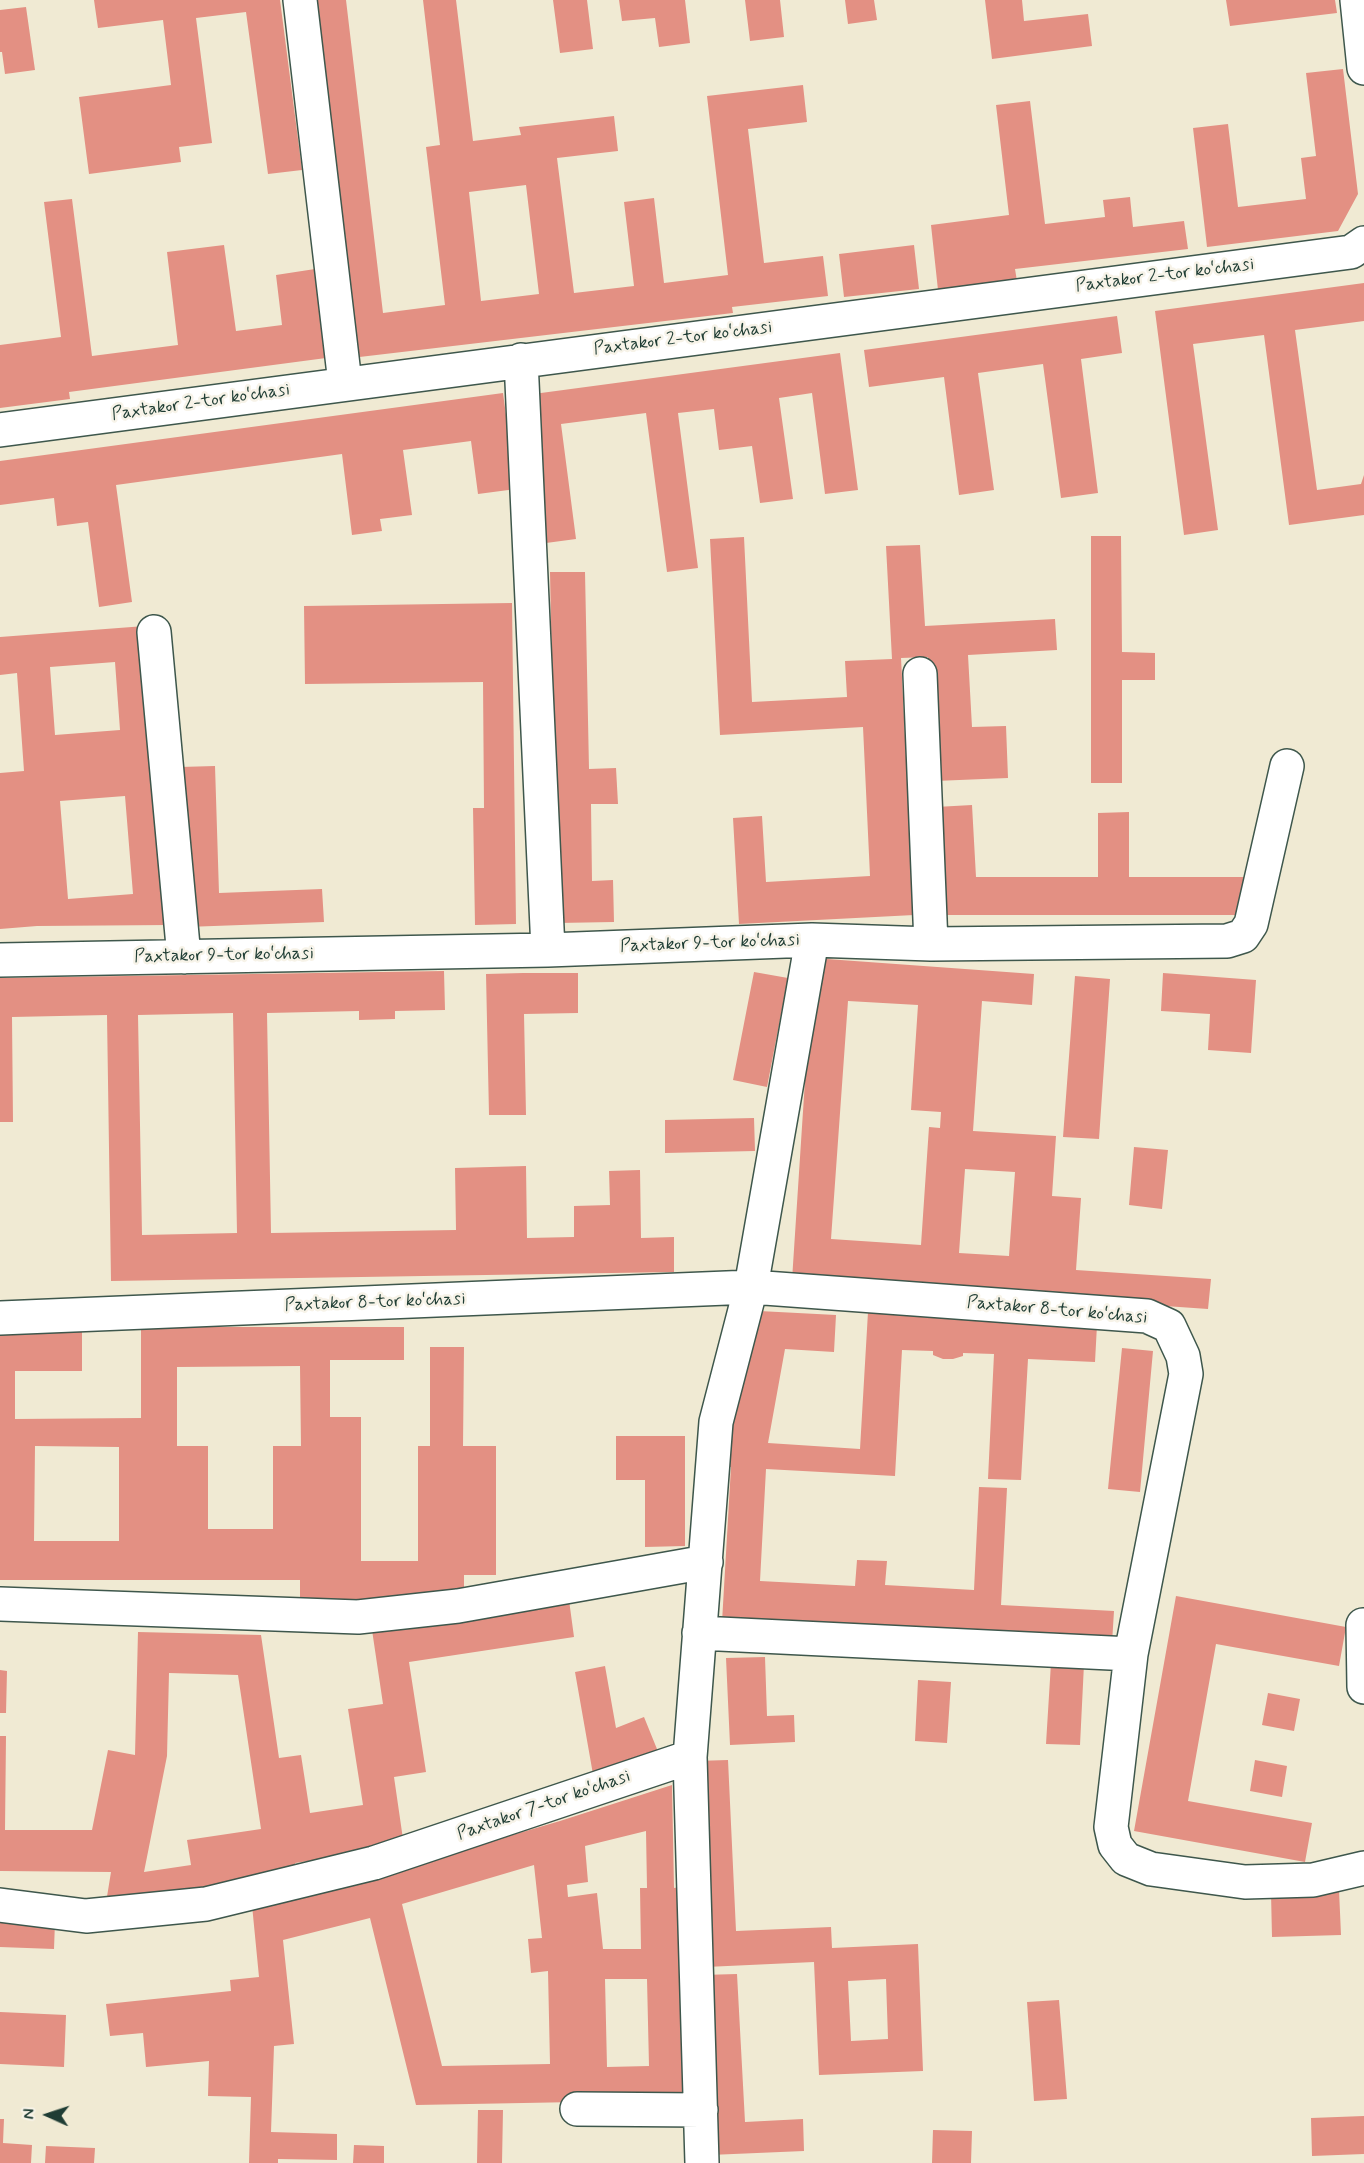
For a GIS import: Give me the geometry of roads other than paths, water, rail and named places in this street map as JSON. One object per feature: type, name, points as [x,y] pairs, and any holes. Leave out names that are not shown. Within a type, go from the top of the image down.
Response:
[{"type":"street","points":[[300,0],[345,383]]},
{"type":"street","points":[[1357,0],[1363,59]]},
{"type":"street","name":"Paxtakor 2-tor koʻchasi","points":[[0,430],[1351,252],[1364,243]]},
{"type":"street","points":[[521,360],[548,950]]},
{"type":"street","points":[[154,632],[184,957]]},
{"type":"street","points":[[920,674],[931,944]]},
{"type":"street","name":"Paxtakor 9-tor koʻchasi","points":[[0,960],[548,950],[812,940],[931,944],[1227,941],[1243,936],[1251,924],[1287,766]]},
{"type":"street","points":[[702,2163],[690,1757],[716,1422],[751,1287],[812,940]]},
{"type":"street","name":"Paxtakor 8-tor koʻchasi","points":[[0,1318],[751,1287],[1147,1316],[1169,1326],[1183,1356],[1186,1374],[1131,1654],[1111,1827],[1115,1845],[1126,1858],[1151,1869],[1245,1882],[1313,1880],[1364,1868]]},
{"type":"street","points":[[0,1604],[358,1617],[458,1606],[706,1562]]},
{"type":"street","points":[[1362,1625],[1364,1687]]},
{"type":"street","points":[[699,1633],[1131,1654]]},
{"type":"street","name":"Paxtakor 7-tor koʻchasi","points":[[0,1905],[86,1916],[206,1904],[374,1863],[690,1757]]},
{"type":"street","points":[[577,2109],[701,2110]]}]
